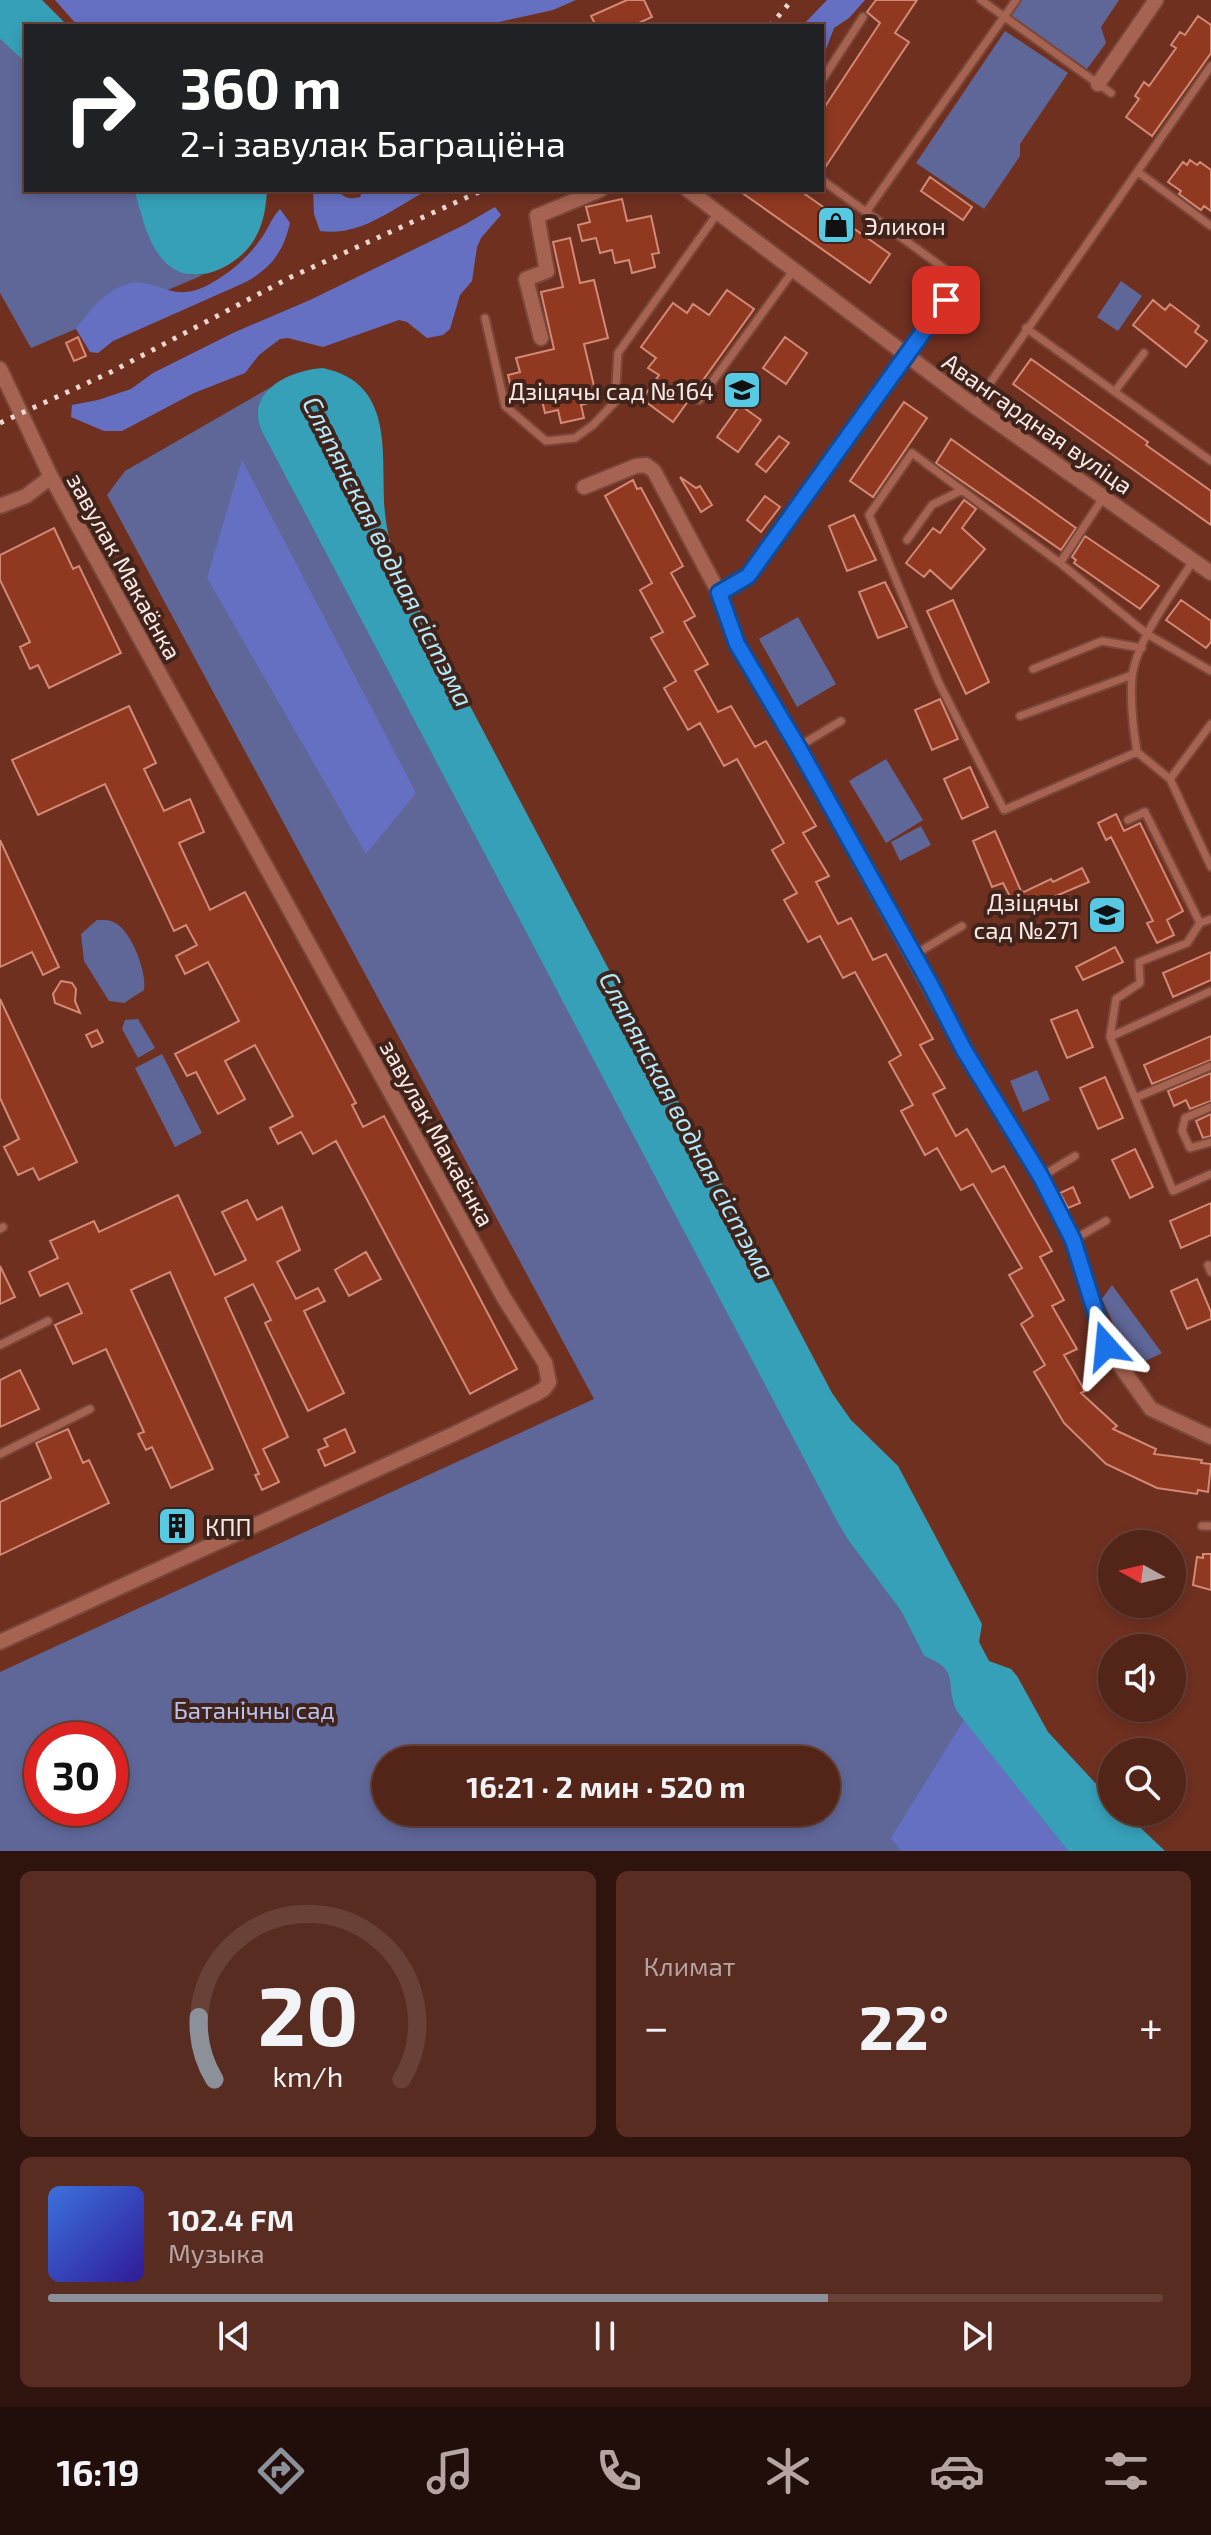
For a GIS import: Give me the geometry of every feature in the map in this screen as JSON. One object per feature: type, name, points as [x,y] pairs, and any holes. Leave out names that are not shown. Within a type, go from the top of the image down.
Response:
[{"type":"street","points":[[1098,84],[1156,0]]},
{"type":"street","points":[[541,338],[526,279],[547,271],[537,216],[595,192]]},
{"type":"street","name":"Авангардная вуліца","points":[[693,192],[906,356],[1211,573]]},
{"type":"street","points":[[719,593],[748,576],[960,280]]},
{"type":"street","name":"завулак Макаёнка","points":[[0,369],[51,477],[496,1284],[545,1363],[549,1382],[536,1394],[456,1433],[0,1642]]},
{"type":"street","points":[[584,487],[636,466],[646,465],[654,471],[719,593],[737,644],[798,747],[964,1050],[1041,1177],[1073,1240],[1106,1346],[1151,1409],[1211,1437]]},
{"type":"street","points":[[0,506],[26,496],[51,477]]},
{"type":"lane","points":[[981,0],[1111,93]]},
{"type":"lane","points":[[866,212],[1016,0]]},
{"type":"lane","points":[[824,77],[863,17]]},
{"type":"lane","points":[[974,406],[1211,66]]},
{"type":"lane","points":[[1138,172],[1211,226]]},
{"type":"lane","points":[[824,181],[960,280]]},
{"type":"lane","points":[[485,318],[505,406],[546,441],[575,438],[615,402],[618,353],[719,212]]},
{"type":"lane","points":[[699,400],[795,269]]},
{"type":"lane","points":[[1026,328],[1211,461]]},
{"type":"lane","points":[[1115,391],[1144,353]]},
{"type":"lane","points":[[1137,752],[1004,810],[939,683],[869,515],[912,453],[1060,563],[1147,634],[1211,671]]},
{"type":"lane","points":[[907,540],[932,505],[962,490]]},
{"type":"lane","points":[[1060,563],[1104,497]]},
{"type":"lane","points":[[1193,560],[1147,634],[1132,675],[1132,719],[1137,752],[1170,779],[1211,867]]},
{"type":"lane","points":[[1033,669],[1102,641],[1142,648]]},
{"type":"lane","points":[[1020,716],[1132,675]]},
{"type":"lane","points":[[798,747],[841,721]]},
{"type":"lane","points":[[1170,779],[1211,724]]},
{"type":"lane","points":[[1128,820],[1145,812],[1200,923]]},
{"type":"lane","points":[[1211,919],[1200,923],[1187,943],[1139,962],[1140,983],[1116,999],[1110,1037],[1173,1191],[1211,1174]]},
{"type":"lane","points":[[914,955],[962,926]]},
{"type":"lane","points":[[1110,1037],[1211,991]]},
{"type":"lane","points":[[1135,1098],[1211,1066]]},
{"type":"lane","points":[[1211,1107],[1185,1118],[1182,1131],[1190,1148],[1211,1142]]},
{"type":"lane","points":[[1041,1177],[1075,1156]]},
{"type":"lane","points":[[1073,1240],[1106,1221]]},
{"type":"lane","points":[[0,1345],[48,1321]]},
{"type":"lane","points":[[0,1454],[90,1409]]},
{"type":"green space","points":[[1022,0],[1119,0],[1101,27],[1106,43],[1087,69],[1011,16]]},
{"type":"green space","points":[[1005,31],[1068,73],[1020,144],[1020,156],[984,209],[916,163]]},
{"type":"green space","points":[[0,39],[24,61],[24,192],[135,192],[149,236],[190,275],[203,275],[31,348],[0,293]]},
{"type":"green space","points":[[1121,281],[1142,296],[1118,331],[1097,317]]},
{"type":"green space","name":"Батанічны сад","points":[[271,387],[258,407],[261,430],[837,1520],[848,1540],[901,1611],[924,1656],[946,1668],[958,1713],[1068,1851],[0,1851],[0,1672],[594,1399],[107,495],[125,471]]},
{"type":"green space","points":[[798,617],[836,684],[797,707],[759,639]]},
{"type":"green space","points":[[886,759],[923,820],[886,843],[849,781]]},
{"type":"green space","points":[[921,826],[931,845],[900,861],[891,842]]},
{"type":"green space","points":[[97,920],[112,921],[123,929],[141,964],[144,990],[124,1003],[109,1001],[84,961],[81,934]]},
{"type":"green space","points":[[138,1019],[155,1048],[138,1058],[122,1029],[125,1020]]},
{"type":"green space","points":[[162,1054],[202,1133],[175,1147],[135,1068]]},
{"type":"green space","points":[[1037,1070],[1050,1100],[1023,1112],[1010,1081]]},
{"type":"green space","points":[[1112,1285],[1162,1353],[1133,1367],[1102,1299]]},
{"type":"shaded area","points":[[55,0],[576,0],[553,10],[490,24],[76,24]]},
{"type":"shaded area","points":[[827,0],[865,0],[849,18],[834,28],[824,55],[824,24],[804,24]]},
{"type":"shaded area","points":[[313,192],[339,192],[353,198],[360,197],[362,192],[425,192],[376,220],[349,230],[320,231],[314,214]]},
{"type":"shaded area","points":[[495,207],[501,215],[481,238],[472,281],[460,295],[450,329],[443,335],[427,338],[407,322],[399,320],[323,347],[288,338],[280,339],[259,355],[245,373],[194,393],[122,431],[104,431],[71,417],[72,405],[131,389],[153,373],[235,332],[310,300]]},
{"type":"shaded area","points":[[280,209],[290,223],[280,250],[263,271],[246,282],[113,341],[98,353],[90,352],[76,329],[107,295],[132,283],[182,292],[204,287],[228,273],[249,254]]},
{"type":"shaded area","points":[[242,460],[416,793],[366,854],[207,578]]},
{"type":"shaded area","points":[[964,1720],[1068,1851],[901,1851],[891,1838]]},
{"type":"water","points":[[0,0],[42,0],[66,24],[24,24],[24,61],[0,39]]},
{"type":"water","points":[[135,192],[267,192],[263,218],[252,243],[235,261],[212,272],[200,275],[176,270],[159,256],[146,229]]},
{"type":"water","name":"Сляпянская водная сістэма","points":[[323,368],[347,376],[363,389],[374,406],[383,446],[386,521],[400,573],[832,1393],[851,1420],[898,1466],[982,1624],[979,1642],[989,1661],[1011,1669],[1048,1732],[1098,1786],[1098,1826],[1139,1826],[1165,1851],[1068,1851],[958,1713],[948,1673],[944,1667],[924,1656],[901,1611],[837,1521],[261,430],[259,404],[265,394],[285,378]]},
{"type":"building","points":[[627,0],[644,0],[652,17],[636,24],[595,24],[591,16]]},
{"type":"building","points":[[876,0],[917,0],[895,33],[909,42],[824,169],[824,108],[880,23],[867,12]]},
{"type":"building","points":[[1198,16],[1211,25],[1211,53],[1152,136],[1126,117],[1139,99],[1135,96],[1144,82],[1149,86],[1176,48],[1171,45],[1180,32],[1185,35]]},
{"type":"building","points":[[1190,160],[1197,165],[1200,162],[1211,170],[1211,211],[1204,206],[1201,210],[1168,182],[1183,162],[1187,165]]},
{"type":"building","points":[[930,177],[972,207],[963,220],[921,191]]},
{"type":"building","points":[[741,192],[802,192],[890,254],[870,283]]},
{"type":"building","points":[[622,199],[627,221],[651,216],[659,253],[652,254],[655,267],[632,273],[629,260],[615,263],[612,250],[600,253],[596,238],[582,241],[578,225],[590,222],[586,207]]},
{"type":"building","points":[[570,238],[580,283],[594,280],[608,338],[584,344],[595,390],[589,392],[592,402],[581,405],[584,418],[561,423],[558,410],[545,413],[542,400],[530,403],[527,389],[512,392],[508,375],[520,372],[516,358],[554,349],[541,292],[563,287],[553,242]]},
{"type":"building","points":[[727,290],[754,309],[673,422],[642,399],[659,375],[648,368],[656,358],[641,347],[673,303],[687,313],[693,304],[709,315]]},
{"type":"building","points":[[1153,300],[1165,310],[1170,304],[1199,326],[1195,332],[1207,341],[1186,367],[1133,325]]},
{"type":"building","points":[[78,337],[86,356],[74,361],[66,343]]},
{"type":"building","points":[[785,337],[807,353],[786,384],[763,368]]},
{"type":"building","points":[[1031,359],[1211,491],[1211,525],[1013,384]]},
{"type":"building","points":[[904,402],[927,418],[873,497],[850,481]]},
{"type":"building","points":[[740,405],[761,420],[738,452],[717,437]]},
{"type":"building","points":[[779,436],[789,443],[766,472],[756,464]]},
{"type":"building","points":[[951,439],[1076,528],[1061,550],[936,463]]},
{"type":"building","points":[[680,477],[696,488],[700,486],[712,505],[701,512]]},
{"type":"building","points":[[633,480],[637,489],[641,488],[683,566],[671,573],[695,616],[684,622],[708,664],[695,671],[718,712],[731,706],[755,747],[766,741],[816,826],[803,833],[829,876],[816,882],[838,924],[851,918],[873,960],[886,954],[933,1039],[920,1045],[945,1088],[933,1094],[956,1136],[967,1129],[992,1172],[1004,1166],[1052,1251],[1040,1257],[1064,1300],[1052,1306],[1077,1349],[1064,1355],[1085,1391],[1081,1393],[1117,1426],[1113,1429],[1156,1449],[1154,1454],[1211,1464],[1208,1492],[1198,1490],[1197,1494],[1157,1488],[1106,1464],[1064,1423],[1034,1372],[1045,1365],[1021,1324],[1033,1316],[1009,1275],[1022,1268],[973,1184],[961,1190],[937,1148],[925,1155],[901,1111],[913,1105],[889,1062],[901,1055],[855,972],[843,978],[820,936],[808,942],[784,900],[797,893],[772,850],[784,843],[737,759],[724,766],[700,723],[688,730],[664,688],[676,681],[651,638],[663,632],[640,590],[652,583],[605,496]]},
{"type":"building","points":[[765,496],[780,507],[761,532],[747,520]]},
{"type":"building","points":[[964,500],[976,509],[962,528],[985,549],[951,589],[930,570],[924,577],[906,563],[933,528],[940,533]]},
{"type":"building","points":[[854,515],[876,560],[847,571],[829,526]]},
{"type":"building","points":[[54,528],[73,569],[79,566],[121,653],[49,688],[38,665],[30,669],[20,647],[30,642],[0,580],[0,555]]},
{"type":"building","points":[[1085,536],[1159,586],[1140,609],[1074,563],[1076,560],[1072,557]]},
{"type":"building","points":[[885,582],[907,627],[878,638],[859,592]]},
{"type":"building","points":[[953,600],[989,682],[966,694],[927,611]]},
{"type":"building","points":[[1181,600],[1211,621],[1211,642],[1206,648],[1166,620]]},
{"type":"building","points":[[940,699],[958,739],[932,750],[915,710]]},
{"type":"building","points":[[129,706],[156,763],[144,769],[164,811],[190,799],[204,832],[179,843],[210,910],[245,892],[356,1103],[352,1105],[363,1127],[384,1116],[517,1369],[470,1394],[336,1141],[313,1154],[301,1132],[278,1144],[270,1128],[293,1116],[255,1045],[225,1061],[245,1099],[218,1114],[196,1072],[187,1076],[175,1054],[239,1021],[208,962],[185,974],[176,956],[197,945],[186,925],[174,931],[105,784],[38,815],[12,760]]},
{"type":"building","points":[[970,767],[988,807],[962,819],[944,779]]},
{"type":"building","points":[[1116,814],[1124,831],[1140,823],[1183,911],[1167,920],[1174,935],[1157,943],[1147,923],[1153,921],[1111,837],[1106,840],[1098,823]]},
{"type":"building","points":[[995,831],[1021,891],[1051,879],[1053,882],[1082,868],[1089,882],[1018,912],[1003,883],[992,887],[973,841]]},
{"type":"building","points":[[0,840],[59,967],[43,975],[32,952],[0,967]]},
{"type":"building","points":[[1115,947],[1123,962],[1083,980],[1076,967]]},
{"type":"building","points":[[1211,952],[1211,980],[1173,997],[1163,973]]},
{"type":"building","points":[[61,981],[72,983],[76,989],[75,1001],[80,1013],[55,1003],[53,994]]},
{"type":"building","points":[[0,999],[77,1162],[39,1180],[33,1168],[18,1175],[4,1147],[19,1139],[0,1098]]},
{"type":"building","points":[[1077,1010],[1093,1047],[1067,1058],[1051,1020]]},
{"type":"building","points":[[97,1030],[103,1042],[92,1047],[86,1035]]},
{"type":"building","points":[[1211,1036],[1211,1060],[1152,1084],[1144,1065]]},
{"type":"building","points":[[1211,1073],[1211,1101],[1190,1109],[1186,1100],[1174,1106],[1168,1091]]},
{"type":"building","points":[[1105,1077],[1123,1118],[1098,1129],[1080,1088]]},
{"type":"building","points":[[1211,1114],[1211,1136],[1203,1138],[1196,1121]]},
{"type":"building","points":[[1135,1149],[1153,1187],[1130,1198],[1112,1160]]},
{"type":"building","points":[[1073,1187],[1080,1203],[1068,1208],[1060,1193]]},
{"type":"building","points":[[178,1195],[215,1275],[246,1260],[222,1212],[247,1200],[257,1220],[282,1207],[300,1250],[277,1262],[296,1299],[318,1288],[325,1301],[304,1311],[344,1393],[308,1411],[265,1323],[271,1320],[253,1284],[225,1298],[288,1437],[263,1449],[279,1482],[262,1490],[255,1475],[259,1474],[170,1272],[131,1290],[213,1469],[171,1488],[152,1447],[146,1450],[138,1434],[144,1432],[106,1349],[73,1364],[55,1325],[82,1313],[68,1283],[40,1296],[29,1272],[58,1258],[50,1241],[94,1221],[99,1232]]},
{"type":"building","points":[[1211,1203],[1211,1235],[1181,1248],[1170,1221]]},
{"type":"building","points":[[366,1252],[381,1279],[349,1296],[335,1270]]},
{"type":"building","points":[[0,1266],[15,1297],[0,1304]]},
{"type":"building","points":[[1197,1279],[1211,1319],[1187,1329],[1171,1291]]},
{"type":"building","points":[[20,1370],[39,1409],[0,1427],[0,1380]]},
{"type":"building","points":[[68,1429],[83,1463],[89,1460],[109,1503],[0,1555],[0,1502],[51,1478],[36,1443]]},
{"type":"building","points":[[345,1429],[355,1452],[325,1466],[318,1450],[328,1446],[324,1439]]},
{"type":"building","name":"КПП","points":[[184,1515],[190,1527],[169,1537],[163,1525]]},
{"type":"building","points":[[1203,1554],[1211,1554],[1211,1590],[1193,1585],[1197,1557],[1203,1558]]},
{"type":"railway","points":[[772,24],[792,0]]},
{"type":"railway","points":[[0,423],[109,373],[291,277],[479,192]]},
{"type":"place","name":"Эликон","points":[[836,225]]},
{"type":"place","name":"Дзіцячы сад №164","points":[[742,390]]},
{"type":"place","name":"Дзіцячы сад №271","points":[[1107,915]]},
{"type":"place","name":"КПП","points":[[177,1526]]},
{"type":"route","points":[[946,300],[748,576],[719,593],[737,644],[798,747],[964,1050],[1041,1177],[1073,1240],[1106,1346]]}]
